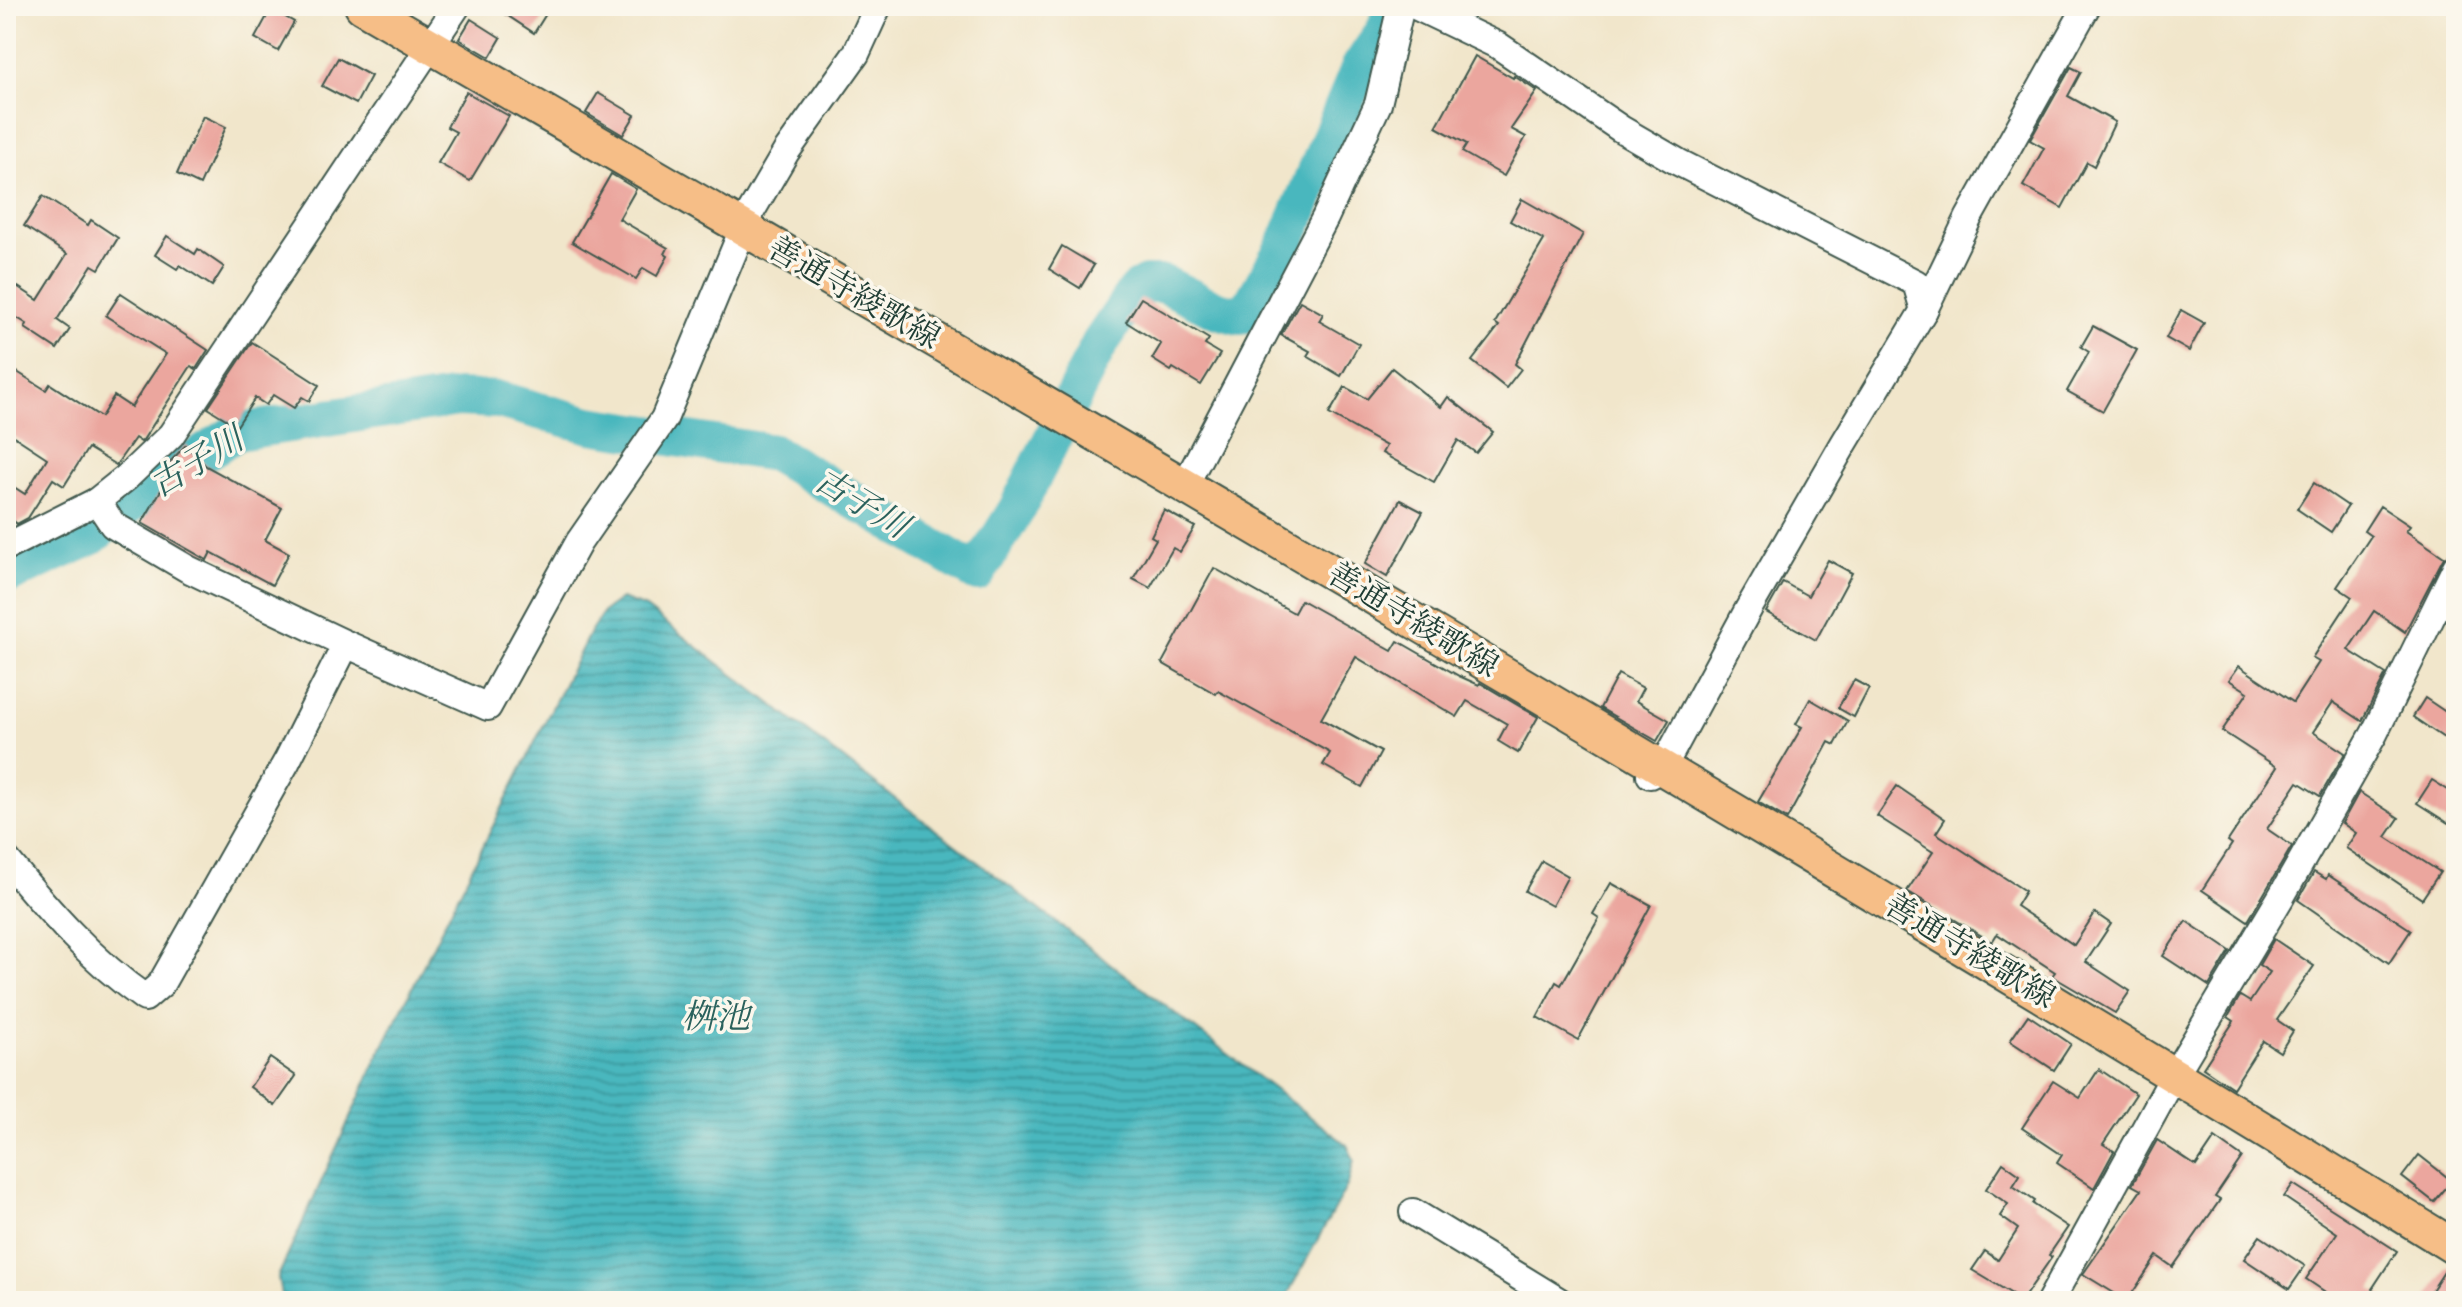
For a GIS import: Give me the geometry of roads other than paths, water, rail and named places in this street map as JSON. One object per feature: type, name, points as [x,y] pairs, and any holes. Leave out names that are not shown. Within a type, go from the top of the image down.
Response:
[{"type":"main road","name":"善通寺綾歌線","points":[[362,6],[1185,485],[1657,771],[2175,1074],[2456,1248]]},
{"type":"street","points":[[6,547],[97,501],[171,435],[457,6]]},
{"type":"street","points":[[97,501],[113,525],[188,569],[488,707],[579,542],[664,419],[743,229],[786,152],[856,54],[878,6]]},
{"type":"street","points":[[1185,485],[1325,218],[1378,104],[1401,6]]},
{"type":"street","points":[[1415,6],[1499,46],[1621,129],[1678,162],[1916,283],[1924,310]]},
{"type":"street","points":[[1657,771],[1924,310],[1969,217],[2087,6]]},
{"type":"street","points":[[2050,1301],[2175,1074],[2374,734],[2455,572]]},
{"type":"street","points":[[6,859],[59,923],[122,982],[145,998],[161,984],[287,761],[346,644]]},
{"type":"street","points":[[1413,1212],[1559,1301]]},
{"type":"water","name":"桝池","points":[[621,599],[646,608],[1347,1145],[1354,1160],[1348,1184],[1284,1301],[282,1301],[278,1277],[378,1056],[590,632],[604,611]]},
{"type":"waterway","name":"古子川","points":[[6,576],[91,537],[150,488],[237,432],[458,398],[499,400],[590,425],[774,453],[977,573],[1017,509],[1100,343],[1136,290],[1146,284],[1164,284],[1217,310],[1240,316],[1251,305],[1285,245],[1360,67],[1386,28],[1392,6]]}]
